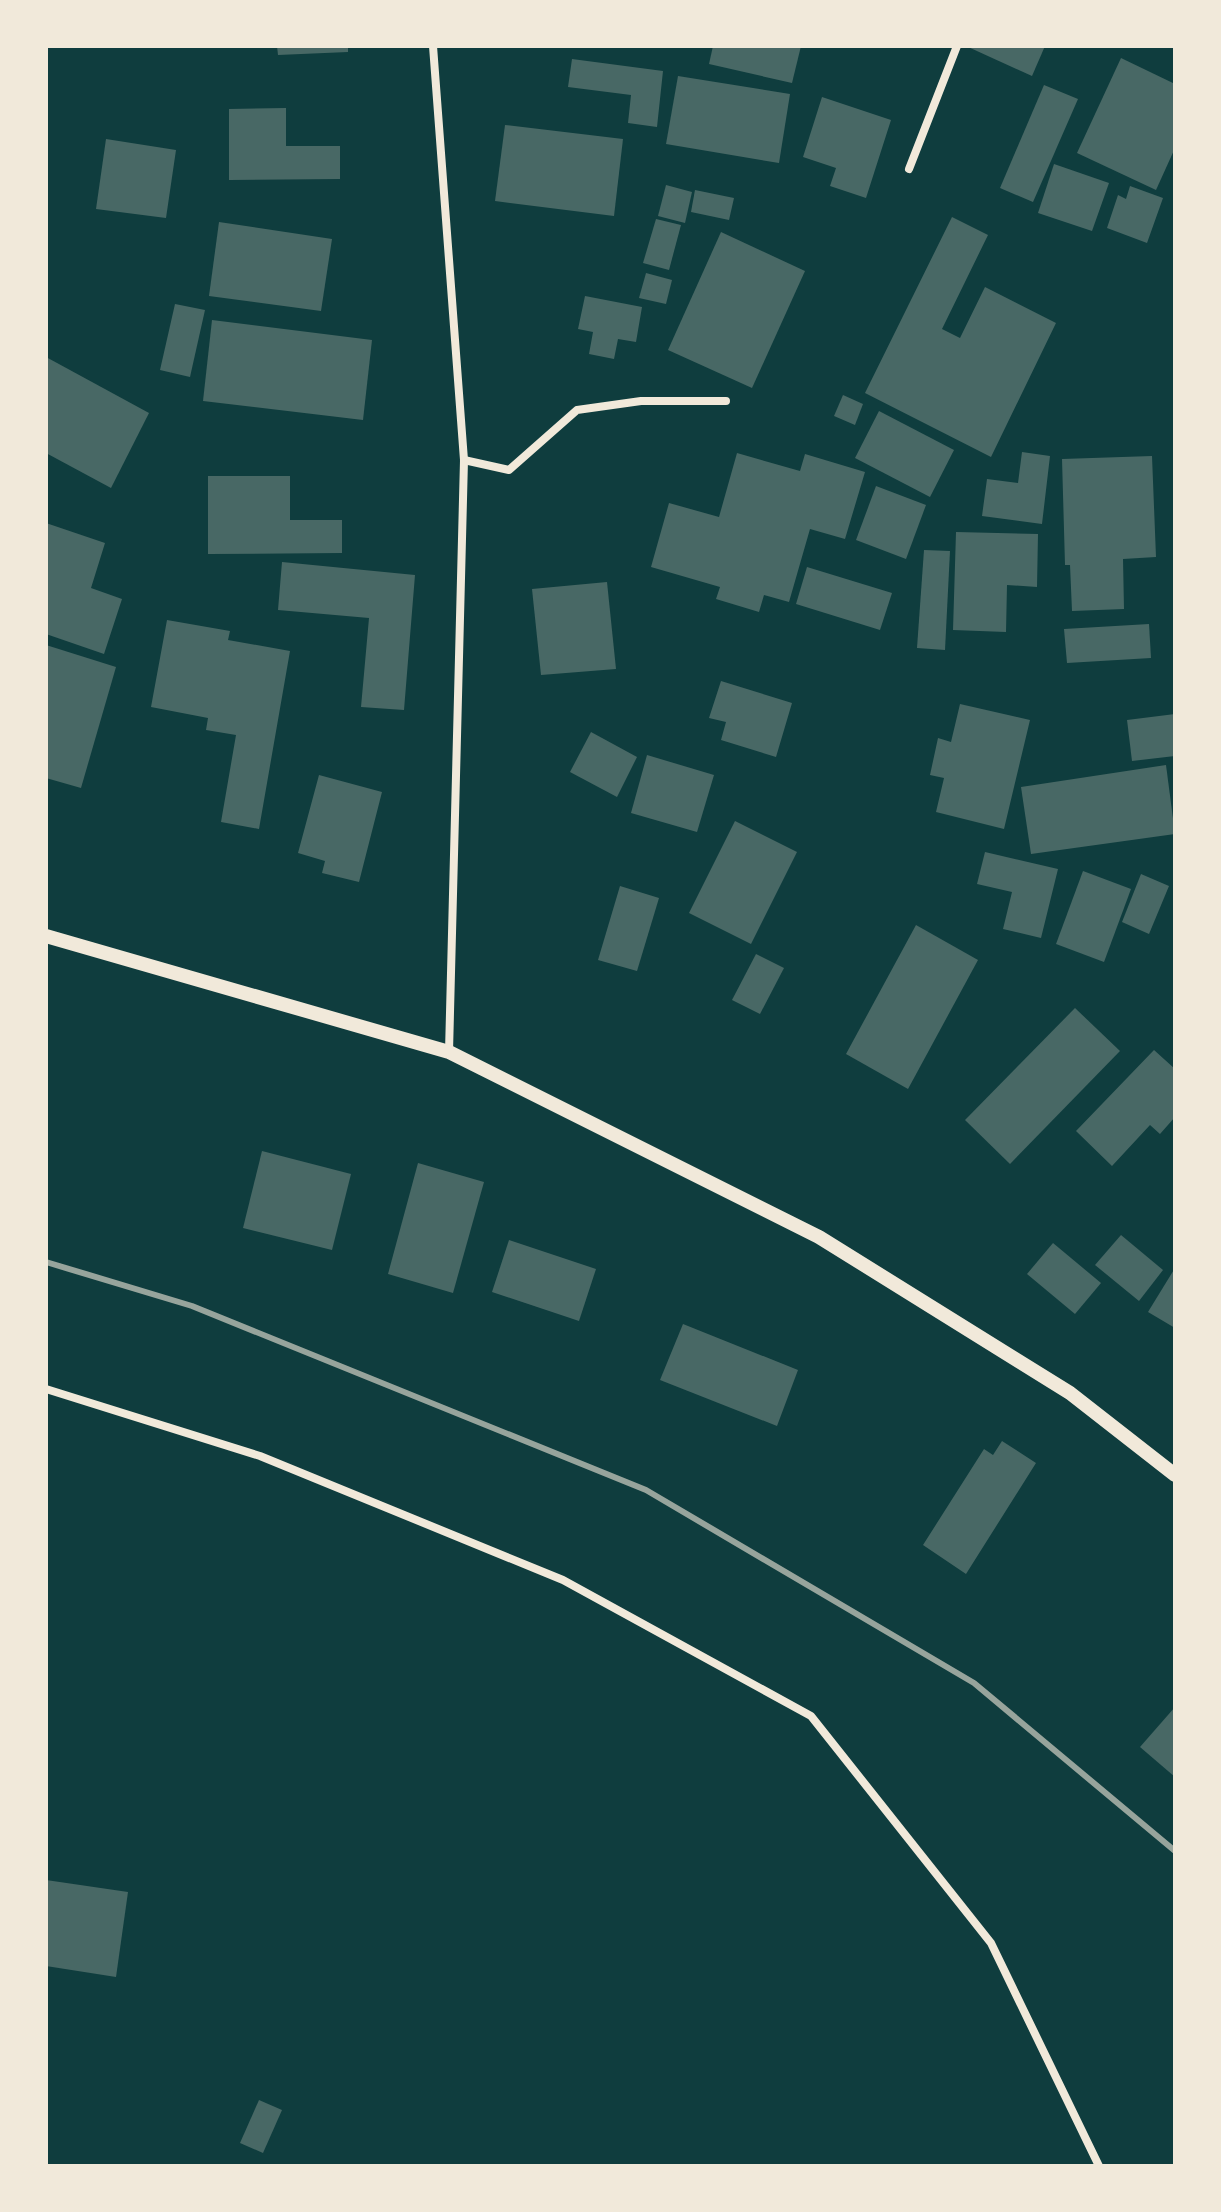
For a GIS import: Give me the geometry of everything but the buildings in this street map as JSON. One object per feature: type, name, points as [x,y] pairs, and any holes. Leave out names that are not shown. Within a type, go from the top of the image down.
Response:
[{"type":"street","points":[[433,46],[464,460],[449,1052]]},
{"type":"street","points":[[909,169],[957,46]]},
{"type":"street","points":[[464,460],[509,470],[577,410],[641,401],[726,401]]},
{"type":"street","points":[[46,936],[449,1052],[819,1237],[1070,1393],[1175,1475]]},
{"type":"street","points":[[46,1389],[260,1456],[563,1580],[811,1716],[991,1943],[1099,2166]]},
{"type":"railway","points":[[46,1262],[192,1306],[646,1490],[974,1683],[1175,1851]]}]
